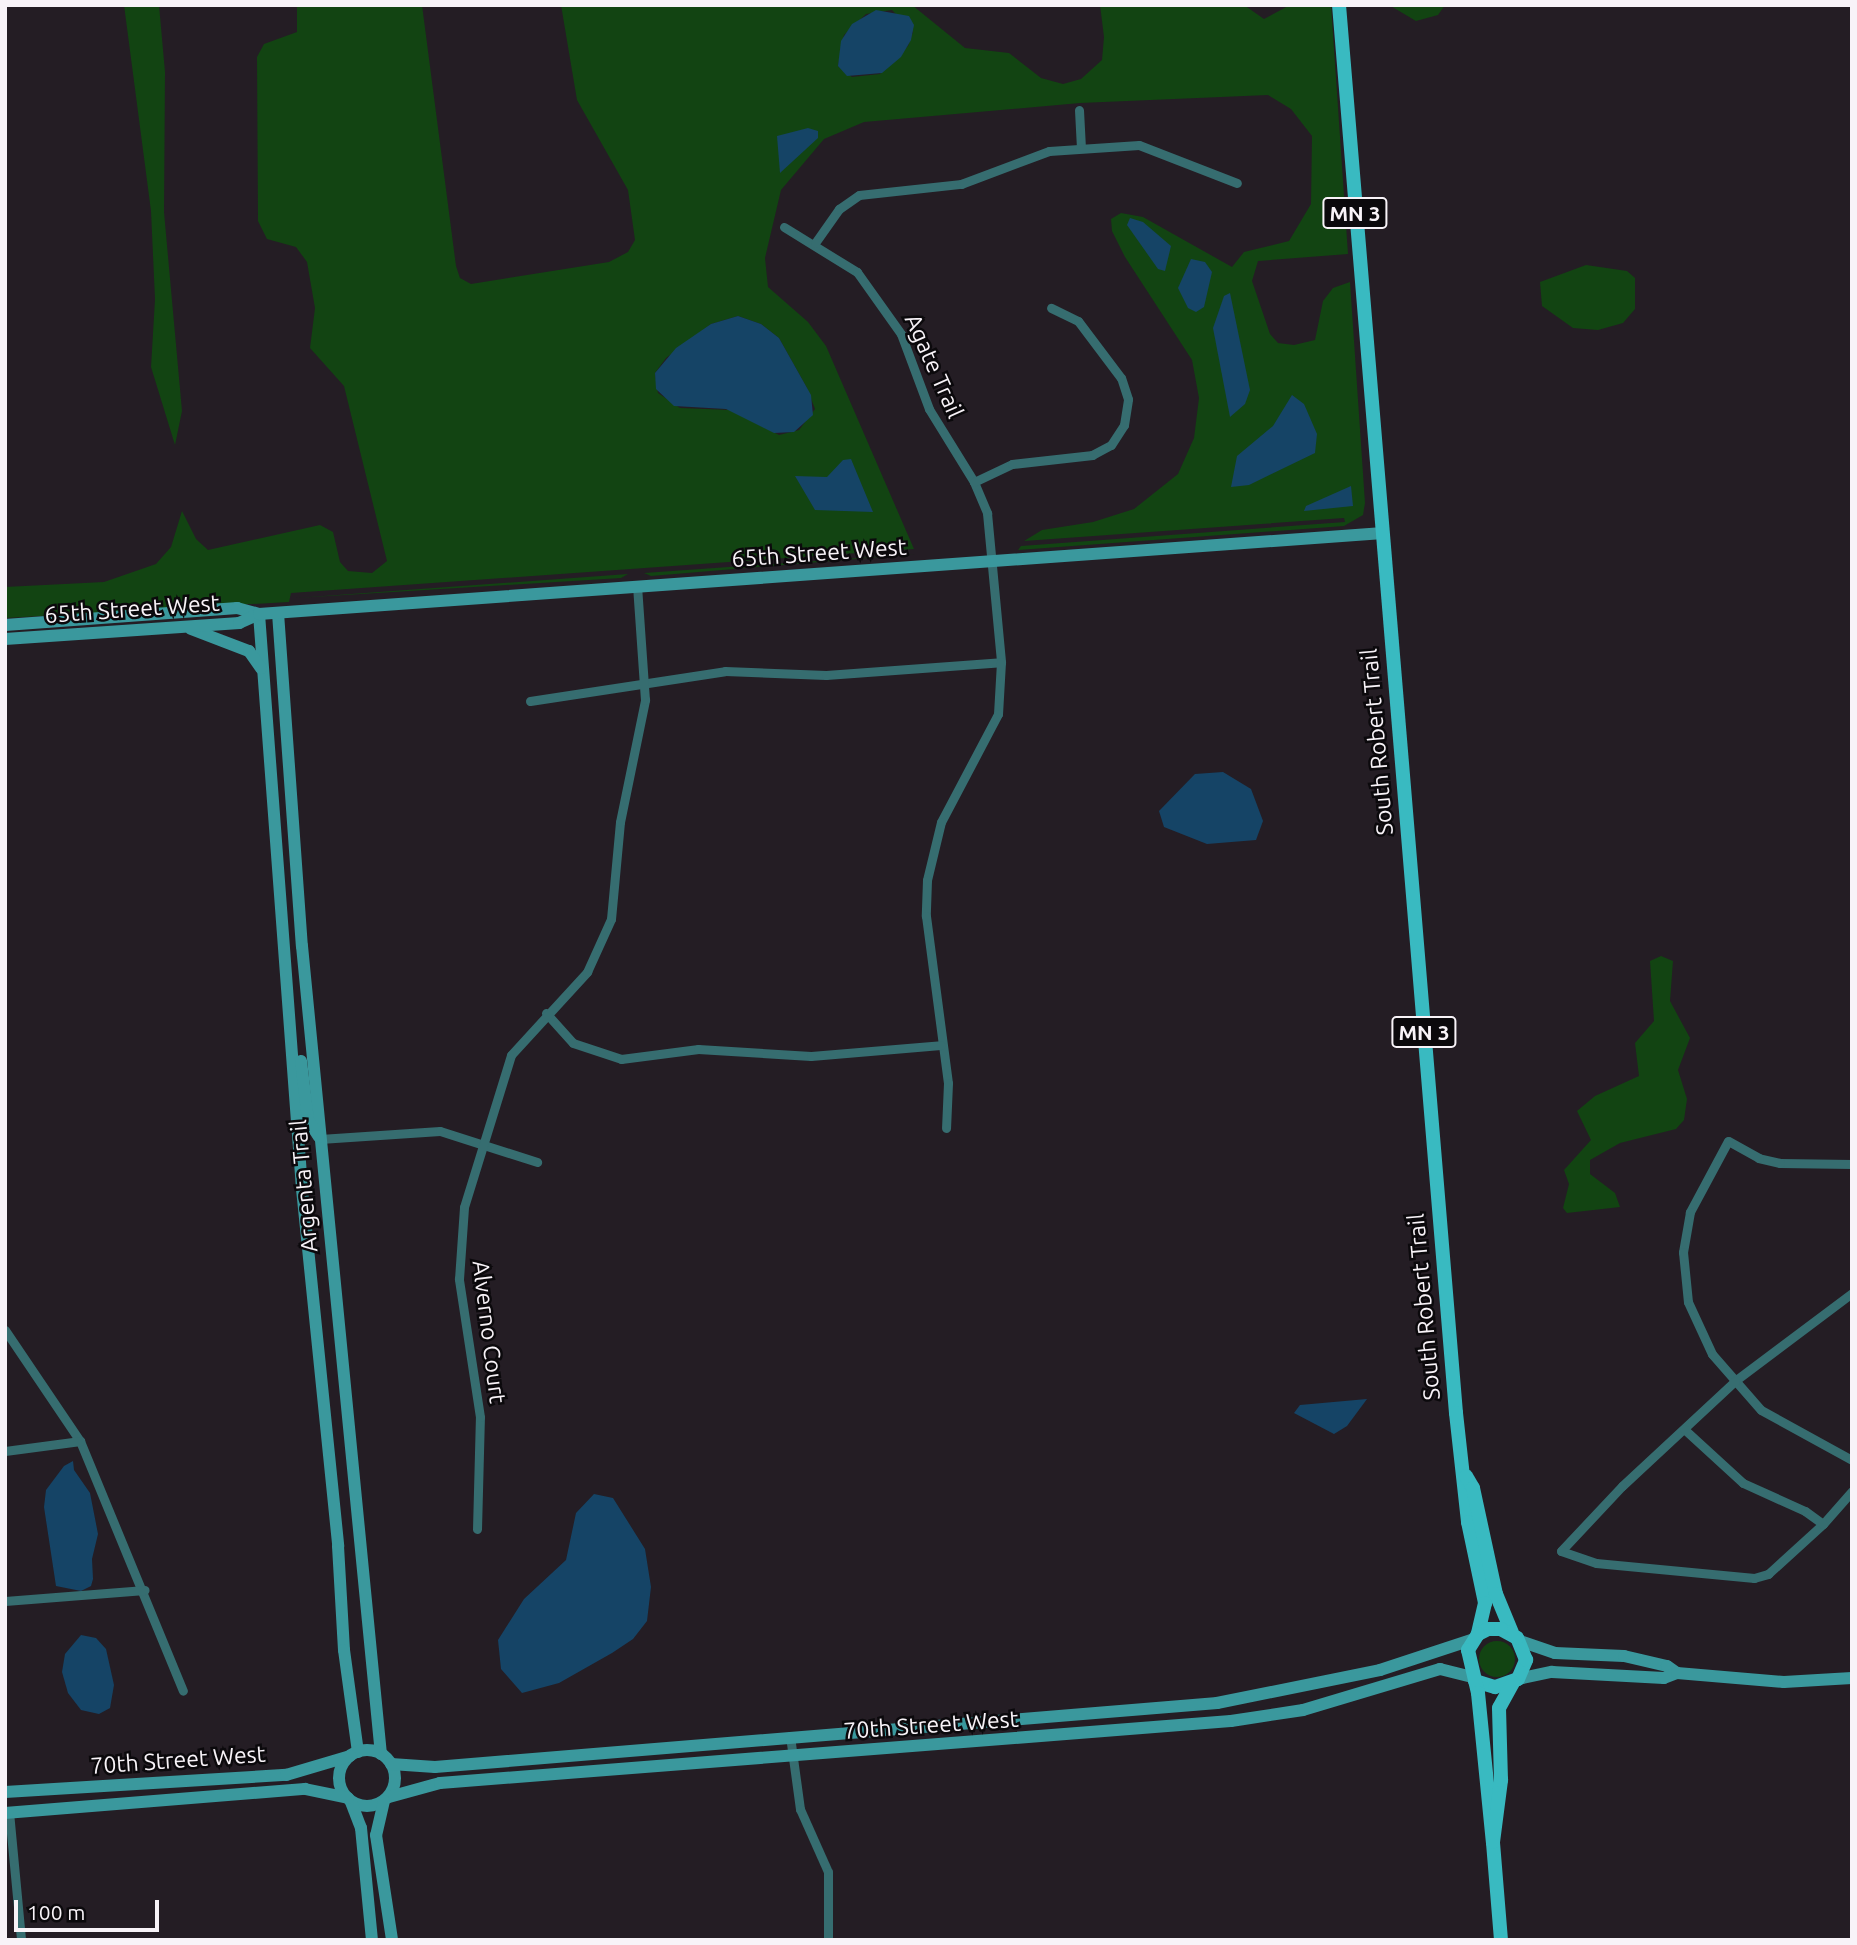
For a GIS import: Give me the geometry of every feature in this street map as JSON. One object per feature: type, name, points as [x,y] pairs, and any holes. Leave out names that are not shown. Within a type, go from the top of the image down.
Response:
[{"type":"main road","name":"South Robert Trail","points":[[1339,5],[1455,1399],[1468,1522],[1485,1602],[1475,1637]]},
{"type":"main road","name":"South Robert Trail","points":[[1465,1474],[1474,1488],[1496,1594],[1517,1638]]},
{"type":"main road","points":[[1493,1842],[1501,1780],[1499,1708],[1526,1660],[1517,1638],[1494,1629],[1475,1637],[1467,1657],[1473,1679],[1502,1940]]},
{"type":"main road","points":[[1473,1679],[1495,1687],[1515,1681]]},
{"type":"street","points":[[1079,110],[1082,148]]},
{"type":"street","points":[[815,243],[834,214],[859,195],[961,184],[1035,153],[1082,148],[1147,147],[1237,183]]},
{"type":"street","name":"Agate Trail","points":[[784,227],[851,266],[883,303],[905,343],[932,416],[974,482],[988,517],[1001,662],[996,721],[951,800],[929,863],[926,916],[948,1083],[946,1128]]},
{"type":"street","points":[[974,482],[1012,464],[1092,455],[1111,445],[1124,425],[1128,399],[1121,378],[1078,321],[1051,308]]},
{"type":"street","name":"65th Street West","points":[[5,625],[237,608],[259,614],[278,613],[1383,533]]},
{"type":"street","name":"Alverno Court","points":[[477,1529],[480,1417],[458,1279],[464,1207],[511,1055],[546,1013],[573,989],[597,957],[614,902],[620,822],[640,730],[646,681],[637,587]]},
{"type":"street","name":"Argenta Trail","points":[[278,613],[320,1139],[381,1754]]},
{"type":"street","name":"65th Street West","points":[[5,639],[239,623],[259,614]]},
{"type":"street","name":"Argenta Trail","points":[[259,614],[288,993],[354,1754]]},
{"type":"street","points":[[184,627],[249,652],[262,676]]},
{"type":"street","points":[[530,701],[646,681],[725,671],[826,675],[1001,662]]},
{"type":"street","points":[[288,993],[297,1021],[309,1120],[320,1139],[426,1130],[482,1142],[537,1162]]},
{"type":"street","points":[[546,1013],[573,1043],[621,1059],[698,1049],[811,1056],[941,1045]]},
{"type":"street","points":[[1852,1164],[1780,1163],[1759,1158],[1728,1141],[1706,1177],[1690,1212],[1683,1277],[1696,1326],[1735,1381],[1778,1422],[1852,1460]]},
{"type":"street","points":[[1852,1293],[1735,1381],[1562,1551],[1595,1563],[1754,1578],[1768,1574],[1823,1524],[1852,1491]]},
{"type":"street","points":[[5,1330],[80,1441],[145,1590],[183,1691]]},
{"type":"street","points":[[1684,1429],[1743,1483],[1805,1511],[1823,1524]]},
{"type":"street","points":[[5,1451],[80,1441]]},
{"type":"street","points":[[5,1601],[145,1590]]},
{"type":"street","name":"70th Street West","points":[[391,1764],[435,1767],[1217,1703],[1380,1670],[1475,1637]]},
{"type":"street","points":[[1517,1638],[1555,1653],[1624,1656],[1667,1666],[1676,1673]]},
{"type":"street","name":"70th Street West","points":[[386,1799],[449,1782],[1231,1721],[1303,1710],[1440,1670],[1473,1679]]},
{"type":"street","points":[[1515,1681],[1552,1671],[1664,1678],[1676,1673],[1784,1682],[1852,1678]]},
{"type":"street","points":[[790,1736],[800,1809],[828,1872],[828,1940]]},
{"type":"street","points":[[372,1940],[361,1828],[339,1779],[354,1754],[381,1754],[391,1764],[395,1782],[386,1799],[376,1835],[393,1940]]},
{"type":"street","name":"70th Street West","points":[[5,1793],[286,1775],[354,1754]]},
{"type":"street","name":"70th Street West","points":[[7,1812],[305,1789],[349,1800]]},
{"type":"street","points":[[349,1800],[369,1807],[386,1799]]},
{"type":"street","points":[[7,1812],[21,1940]]},
{"type":"green space","points":[[124,5],[159,5],[165,72],[164,212],[182,411],[175,445],[151,367],[155,299],[151,211]]},
{"type":"green space","points":[[297,5],[422,5],[456,266],[460,278],[471,284],[609,262],[628,252],[635,240],[628,190],[577,100],[561,5],[912,5],[965,48],[1009,53],[1041,78],[1063,84],[1081,79],[1102,60],[1104,37],[1100,5],[1244,5],[1264,19],[1290,5],[1331,5],[1348,254],[1258,261],[1252,281],[1270,334],[1278,343],[1294,345],[1315,340],[1323,301],[1333,288],[1350,282],[1365,503],[1363,515],[1344,526],[1018,550],[1021,546],[1345,522],[1344,518],[1024,541],[1042,530],[1093,522],[1134,509],[1178,474],[1194,438],[1199,398],[1192,360],[1125,257],[1112,231],[1111,219],[1121,213],[1143,217],[1232,267],[1244,252],[1289,241],[1311,204],[1312,136],[1291,109],[1268,95],[1080,103],[864,122],[824,139],[781,190],[765,258],[768,287],[808,322],[826,346],[914,549],[291,593],[289,602],[5,618],[5,587],[104,582],[156,564],[171,547],[182,511],[196,539],[208,550],[320,525],[333,532],[340,562],[348,571],[372,573],[387,561],[344,386],[310,348],[315,308],[307,262],[296,247],[267,239],[258,221],[257,57],[264,44],[297,32]],"holes":[[[892,10],[913,32],[908,46],[880,74],[852,77],[838,66],[844,35],[866,14]],[[738,316],[761,324],[779,338],[807,388],[815,409],[799,430],[779,435],[730,410],[680,408],[658,393],[655,373],[666,358],[711,324]]]},
{"type":"green space","points":[[1389,5],[1445,5],[1438,15],[1416,21]]},
{"type":"green space","points":[[1586,265],[1627,271],[1635,278],[1635,309],[1623,323],[1598,330],[1573,328],[1542,306],[1540,282]]},
{"type":"green space","points":[[916,554],[651,576],[644,573]]},
{"type":"green space","points":[[628,574],[621,578],[296,598]]},
{"type":"green space","points":[[1661,956],[1673,961],[1670,1001],[1690,1038],[1678,1070],[1687,1099],[1684,1120],[1676,1129],[1620,1143],[1590,1160],[1590,1174],[1615,1193],[1620,1207],[1567,1213],[1563,1208],[1569,1184],[1564,1170],[1591,1140],[1577,1111],[1595,1096],[1639,1076],[1635,1043],[1654,1021],[1650,961]]},
{"type":"green space","points":[[1497,1641],[1510,1646],[1515,1659],[1510,1672],[1497,1677],[1484,1672],[1479,1659],[1484,1646]]},
{"type":"water","points":[[876,10],[909,16],[914,25],[911,40],[901,57],[882,73],[847,76],[838,66],[841,41],[852,24]]},
{"type":"water","points":[[808,128],[818,131],[818,138],[780,173],[777,136]]},
{"type":"water","points":[[1130,218],[1143,222],[1171,246],[1165,271],[1158,269],[1127,225]]},
{"type":"water","points":[[1191,259],[1205,262],[1212,272],[1204,307],[1196,312],[1188,308],[1178,288]]},
{"type":"water","points":[[1230,293],[1250,390],[1245,404],[1230,417],[1213,328],[1224,296]]},
{"type":"water","points":[[738,316],[761,324],[779,338],[811,395],[813,415],[794,432],[774,433],[726,409],[674,406],[656,389],[655,373],[676,348],[711,324]]},
{"type":"water","points":[[1292,395],[1304,404],[1317,434],[1315,453],[1249,485],[1231,487],[1237,456],[1273,426]]},
{"type":"water","points":[[851,459],[873,512],[815,510],[795,476],[827,477],[843,460]]},
{"type":"water","points":[[1351,486],[1353,506],[1304,511],[1306,506]]},
{"type":"water","points":[[1223,772],[1251,789],[1263,821],[1256,840],[1207,844],[1164,827],[1159,811],[1195,774]]},
{"type":"water","points":[[1367,1399],[1347,1426],[1334,1434],[1294,1413],[1300,1405]]},
{"type":"water","points":[[73,1461],[74,1470],[90,1493],[98,1534],[92,1559],[91,1586],[81,1591],[56,1586],[44,1507],[46,1490],[64,1466]]},
{"type":"water","points":[[594,1494],[613,1498],[645,1549],[651,1587],[647,1621],[633,1639],[612,1653],[559,1683],[522,1693],[501,1669],[498,1640],[524,1599],[566,1560],[576,1513]]},
{"type":"water","points":[[81,1635],[96,1638],[106,1649],[114,1685],[110,1708],[99,1714],[81,1710],[68,1693],[62,1672],[65,1654]]}]
